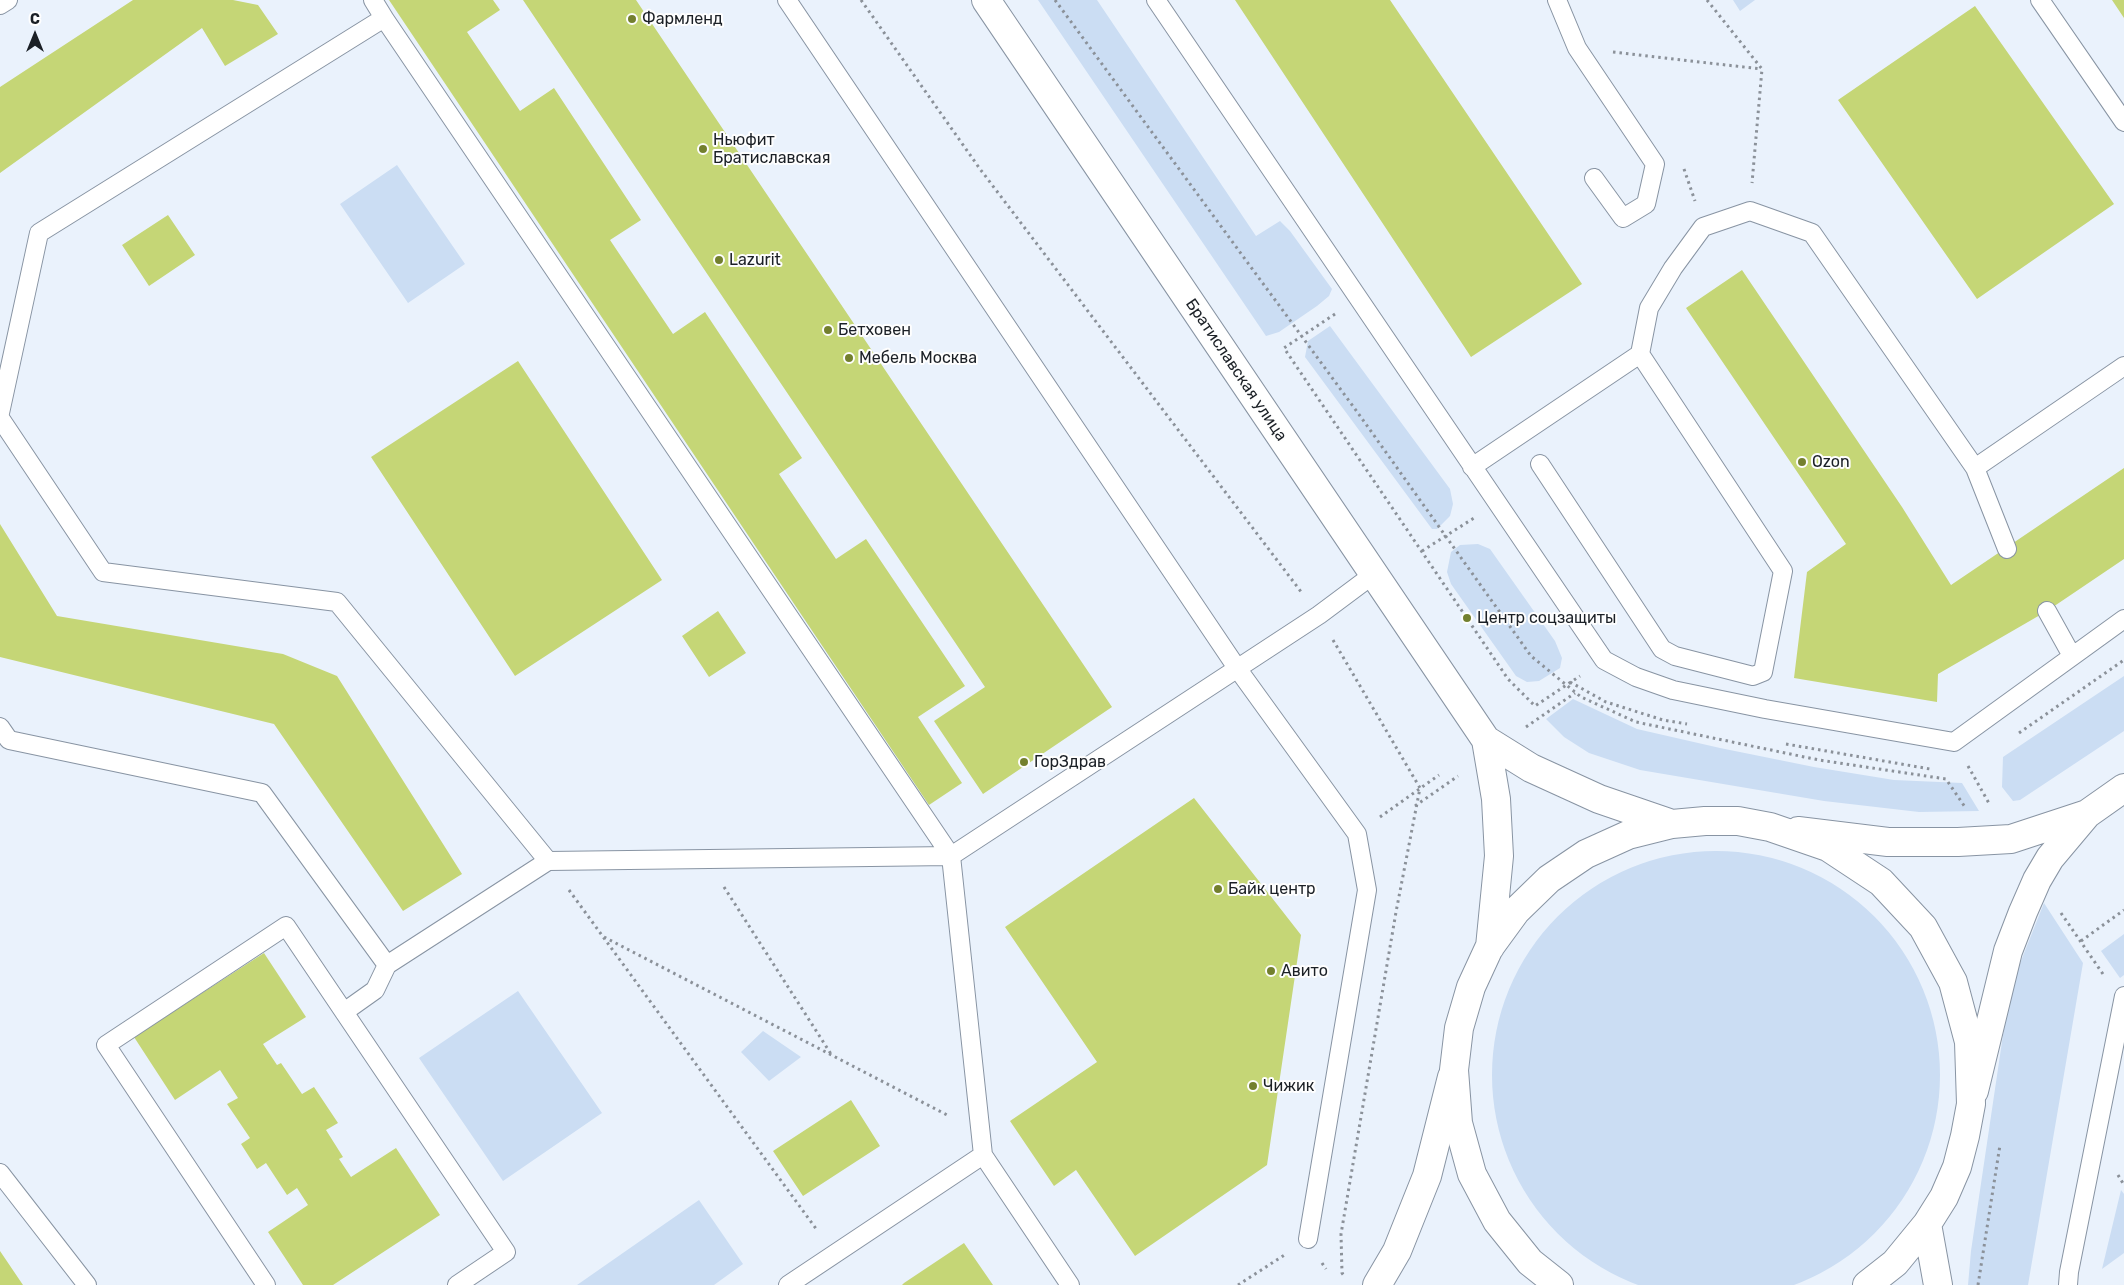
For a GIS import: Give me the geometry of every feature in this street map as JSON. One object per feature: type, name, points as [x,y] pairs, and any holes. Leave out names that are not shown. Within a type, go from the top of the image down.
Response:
[{"type":"main road","name":"Братиславская улица","points":[[986,0],[1486,740],[1531,768],[1599,799],[1672,824]]},
{"type":"main road","name":"Братиславская улица","points":[[1486,740],[1496,799],[1499,856],[1490,948]]},
{"type":"main road","points":[[1770,827],[1888,842],[1958,842],[2011,839],[2086,814],[2124,788]]},
{"type":"main road","points":[[1971,1104],[2008,952],[2023,912],[2037,880],[2050,858],[2086,814]]},
{"type":"main road","name":"Братиславская улица","points":[[1558,1285],[1530,1262],[1497,1221],[1472,1174],[1458,1123],[1454,1070],[1459,1028],[1471,987],[1490,948],[1516,911],[1549,879],[1586,854],[1628,835],[1672,824],[1704,821],[1738,821],[1770,827],[1828,848],[1881,882],[1923,927],[1953,982],[1969,1042],[1971,1104],[1957,1167],[1944,1197],[1927,1224],[1895,1263],[1867,1285]]},
{"type":"main road","points":[[1377,1285],[1396,1251],[1427,1176],[1454,1070]]},
{"type":"main road","points":[[1927,1224],[1938,1285]]},
{"type":"lane","points":[[0,5],[8,0]]},
{"type":"lane","points":[[373,0],[951,856],[982,1155],[1070,1285]]},
{"type":"lane","points":[[788,0],[1237,668],[1357,834],[1367,890],[1308,1239]]},
{"type":"lane","points":[[1156,0],[1604,660],[1636,678],[1673,690],[1765,709],[1954,742],[2124,619]]},
{"type":"lane","points":[[1557,0],[1577,48],[1655,164],[1646,204],[1622,218],[1594,178]]},
{"type":"lane","points":[[2040,0],[2124,122]]},
{"type":"lane","points":[[0,413],[39,234],[384,18]]},
{"type":"lane","points":[[1540,464],[1662,650],[1675,656],[1753,676],[1763,672],[1783,571],[1640,354],[1649,308],[1673,268],[1703,227],[1750,211],[1812,234],[1975,468],[2007,549]]},
{"type":"lane","points":[[1472,467],[1640,354]]},
{"type":"lane","points":[[1975,468],[2124,366]]},
{"type":"lane","points":[[0,418],[104,572],[336,602],[548,861]]},
{"type":"lane","points":[[344,1012],[374,990],[386,965],[548,861],[951,856],[1319,615],[1374,574]]},
{"type":"lane","points":[[2047,611],[2072,656]]},
{"type":"lane","points":[[0,726],[9,740],[262,793],[386,965]]},
{"type":"lane","points":[[266,1285],[106,1046],[286,926],[506,1252],[457,1285]]},
{"type":"lane","points":[[2068,1285],[2123,997]]},
{"type":"lane","points":[[788,1285],[982,1155]]},
{"type":"lane","points":[[0,1173],[87,1285]]},
{"type":"path","points":[[1056,0],[1302,336],[1531,656],[1575,693]]},
{"type":"path","points":[[1707,0],[1762,69],[1750,211]]},
{"type":"path","points":[[1577,48],[1762,69]]},
{"type":"path","points":[[1358,299],[1284,348],[1508,679],[1535,706],[1604,660]]},
{"type":"path","points":[[1422,551],[1496,503]]},
{"type":"path","points":[[2014,737],[2124,660]]},
{"type":"path","points":[[1954,742],[1990,805]]},
{"type":"path","points":[[1969,769],[1977,764]]},
{"type":"path","points":[[1357,834],[1439,775]]},
{"type":"path","points":[[706,859],[831,1055]]},
{"type":"path","points":[[548,861],[834,1254]]},
{"type":"path","points":[[2081,941],[2124,910]]},
{"type":"path","points":[[2061,914],[2107,980],[2123,997]]},
{"type":"path","points":[[603,937],[980,1132]]},
{"type":"path","points":[[2116,1172],[2124,1185]]},
{"type":"path","points":[[1238,1285],[1308,1239]]},
{"type":"shaded area","points":[[1038,0],[1097,0],[1256,236],[1280,221],[1290,231],[1332,289],[1329,296],[1279,332],[1266,336]]},
{"type":"shaded area","points":[[1733,0],[1755,0],[1740,11]]},
{"type":"shaded area","points":[[397,165],[465,264],[408,303],[340,204]]},
{"type":"shaded area","points":[[1330,326],[1450,489],[1453,504],[1450,516],[1437,529],[1432,529],[1305,357],[1308,341]]},
{"type":"shaded area","points":[[1478,544],[1490,549],[1555,641],[1562,658],[1560,668],[1539,681],[1527,682],[1516,676],[1451,584],[1447,572],[1451,552],[1460,545]]},
{"type":"shaded area","points":[[2124,676],[2124,731],[2020,800],[2013,801],[2002,787],[2003,757]]},
{"type":"shaded area","points":[[1573,699],[1637,729],[1720,748],[1814,767],[1894,780],[1962,783],[1979,811],[1919,812],[1824,801],[1640,770],[1589,753],[1564,737],[1546,719]]},
{"type":"shaded area","points":[[1716,851],[1760,855],[1802,868],[1840,889],[1874,917],[1902,951],[1923,989],[1936,1031],[1940,1075],[1936,1119],[1923,1161],[1902,1199],[1874,1233],[1840,1261],[1802,1282],[1760,1295],[1716,1299],[1672,1295],[1630,1282],[1592,1261],[1558,1233],[1530,1199],[1509,1161],[1496,1119],[1492,1075],[1496,1031],[1509,989],[1530,951],[1558,917],[1592,889],[1630,868],[1672,855]]},
{"type":"shaded area","points":[[2044,903],[2083,963],[2028,1285],[1968,1285],[1971,1251],[2003,1035],[2013,981]]},
{"type":"shaded area","points":[[2124,934],[2124,975],[2120,978],[2101,951]]},
{"type":"shaded area","points":[[518,991],[602,1113],[503,1181],[419,1058]]},
{"type":"shaded area","points":[[763,1031],[801,1057],[769,1081],[741,1052]]},
{"type":"shaded area","points":[[2121,1190],[2124,1194],[2124,1253],[2102,1269]]},
{"type":"shaded area","points":[[699,1200],[743,1264],[714,1285],[577,1285]]},
{"type":"building","points":[[133,0],[233,0],[258,5],[278,34],[225,66],[202,28],[0,173],[0,87]]},
{"type":"building","points":[[389,0],[493,0],[500,10],[467,32],[520,111],[554,88],[641,220],[610,240],[673,334],[705,312],[802,458],[779,474],[836,559],[866,539],[965,686],[918,717],[962,783],[929,805]]},
{"type":"building","points":[[523,0],[636,0],[1112,707],[983,794],[934,721],[985,687]]},
{"type":"building","points":[[1235,0],[1390,0],[1582,284],[1471,357]]},
{"type":"building","points":[[2112,0],[2124,0],[2124,18]]},
{"type":"building","points":[[1975,6],[2114,204],[1977,299],[1838,100]]},
{"type":"building","points":[[168,215],[195,255],[149,286],[122,245]]},
{"type":"building","points":[[1742,270],[1902,507],[1951,585],[2124,468],[2124,559],[2047,611],[1938,674],[1937,702],[1794,678],[1807,572],[1846,544],[1686,308]]},
{"type":"building","points":[[518,361],[662,580],[515,676],[371,457]]},
{"type":"building","points":[[0,524],[57,616],[283,654],[337,676],[462,874],[403,911],[274,724],[0,657]]},
{"type":"building","points":[[718,611],[746,653],[709,677],[682,636]]},
{"type":"building","points":[[1194,798],[1301,935],[1267,1165],[1135,1256],[1076,1170],[1054,1186],[1010,1121],[1097,1062],[1005,927]]},
{"type":"building","points":[[264,953],[306,1017],[263,1044],[277,1065],[281,1063],[302,1094],[314,1087],[338,1123],[326,1130],[343,1157],[339,1159],[351,1177],[396,1148],[440,1215],[333,1285],[303,1285],[268,1232],[308,1205],[297,1188],[287,1195],[266,1163],[257,1169],[241,1144],[250,1138],[227,1104],[238,1098],[220,1070],[175,1100],[134,1037]]},
{"type":"building","points":[[851,1100],[880,1146],[803,1196],[773,1151]]},
{"type":"building","points":[[964,1243],[993,1285],[902,1285],[904,1283]]},
{"type":"building","points":[[0,1251],[23,1285],[0,1285]]},
{"type":"place","name":"Фармленд","points":[[632,19]]},
{"type":"place","name":"Ньюфит Братиславская","points":[[703,149]]},
{"type":"place","name":"Lazurit","points":[[719,260]]},
{"type":"place","name":"Бетховен","points":[[828,330]]},
{"type":"place","name":"Мебель Москва","points":[[849,358]]},
{"type":"place","name":"Ozon","points":[[1802,462]]},
{"type":"place","name":"Центр соцзащиты","points":[[1467,618]]},
{"type":"place","name":"ГорЗдрав","points":[[1024,762]]},
{"type":"place","name":"Байк центр","points":[[1218,889]]},
{"type":"place","name":"Авито","points":[[1271,971]]},
{"type":"place","name":"Чижик","points":[[1253,1086]]}]
